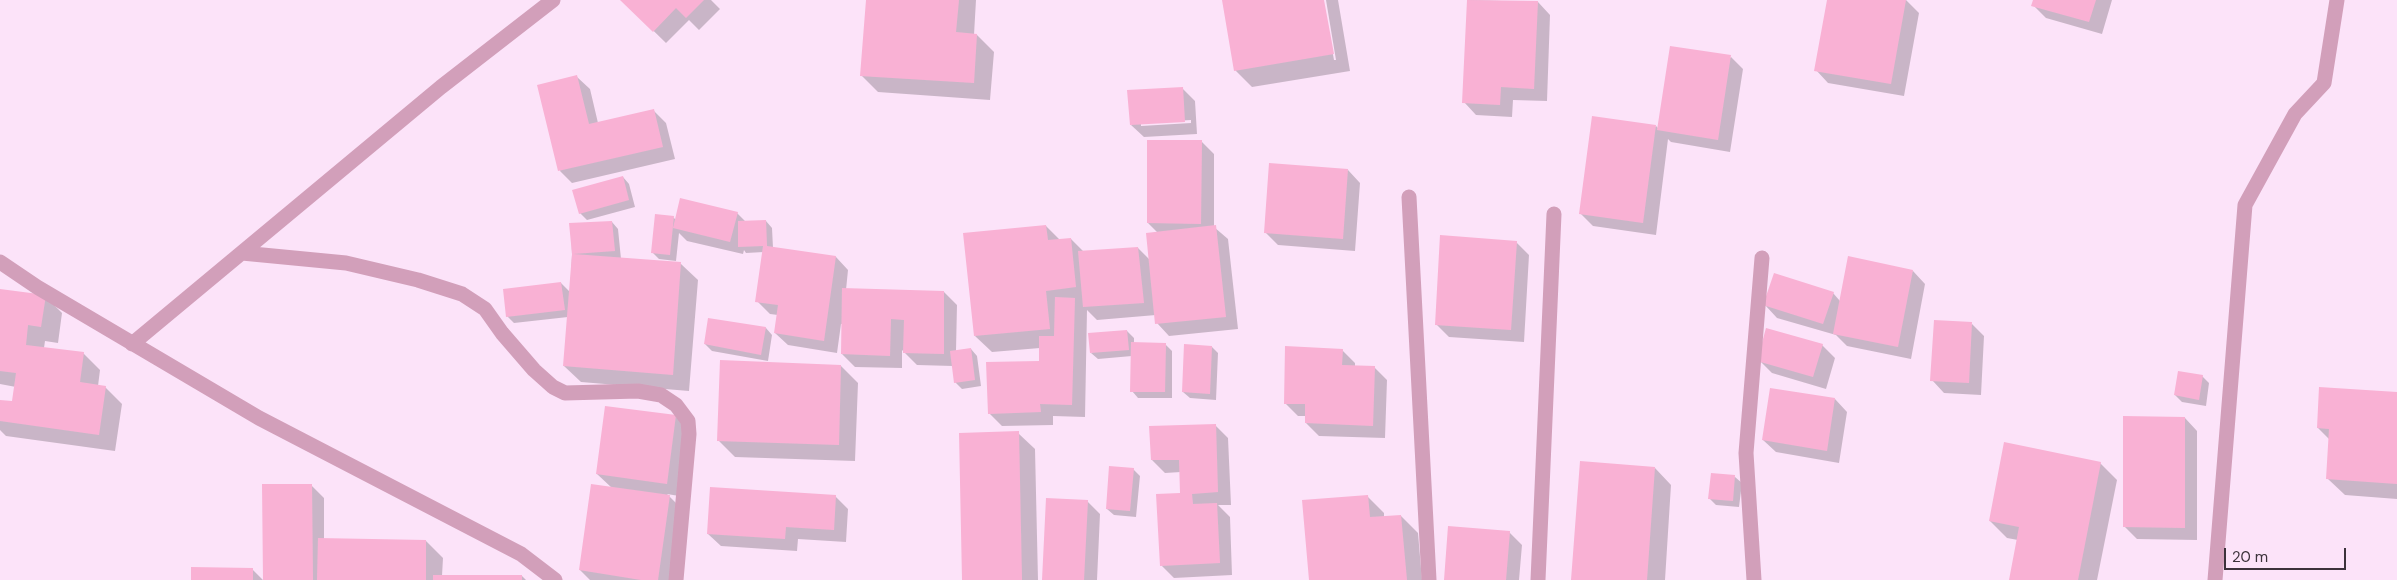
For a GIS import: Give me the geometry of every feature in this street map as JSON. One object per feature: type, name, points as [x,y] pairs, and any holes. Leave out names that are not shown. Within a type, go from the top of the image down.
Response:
[{"type":"street","points":[[132,344],[441,87],[553,0]]},
{"type":"street","points":[[2215,580],[2245,205],[2295,114],[2324,83],[2337,0]]},
{"type":"street","points":[[1409,196],[1429,580]]},
{"type":"street","points":[[1538,580],[1554,214]]},
{"type":"street","points":[[242,253],[346,262],[418,280],[462,294],[485,309],[528,363],[553,387],[565,393],[638,391],[661,395],[676,405],[688,421],[689,434],[676,580]]},
{"type":"street","points":[[1754,580],[1746,453],[1762,258]]},
{"type":"street","points":[[0,262],[37,288],[259,418],[521,554],[555,580]]},
{"type":"building","points":[[620,0],[704,0],[686,18],[676,8],[653,32]]},
{"type":"building","points":[[866,0],[959,0],[956,32],[977,34],[974,83],[860,76]]},
{"type":"building","points":[[1222,0],[1324,0],[1334,54],[1234,71]]},
{"type":"building","points":[[1467,0],[1538,1],[1534,89],[1501,87],[1500,105],[1462,103]]},
{"type":"building","points":[[1827,0],[1906,0],[1891,84],[1814,71]]},
{"type":"building","points":[[2033,0],[2096,0],[2089,22],[2031,6]]},
{"type":"building","points":[[1670,46],[1731,55],[1718,140],[1657,130]]},
{"type":"building","points":[[577,75],[589,124],[654,109],[663,147],[558,171],[537,85]]},
{"type":"building","points":[[1183,87],[1185,122],[1130,125],[1127,90]]},
{"type":"building","points":[[1592,116],[1656,125],[1643,223],[1579,214]]},
{"type":"building","points":[[1147,140],[1202,140],[1201,224],[1147,223]]},
{"type":"building","points":[[1269,163],[1348,169],[1343,239],[1264,233]]},
{"type":"building","points":[[623,176],[629,200],[579,214],[572,190]]},
{"type":"building","points":[[680,198],[738,212],[730,242],[673,228]]},
{"type":"building","points":[[655,214],[674,216],[670,255],[651,253]]},
{"type":"building","points":[[766,220],[767,246],[836,256],[824,341],[774,333],[778,305],[755,302],[763,246],[738,247],[738,221]]},
{"type":"building","points":[[612,221],[615,251],[573,254],[681,262],[673,375],[563,366],[572,254],[569,223]]},
{"type":"building","points":[[1046,225],[1048,240],[1071,238],[1076,287],[1046,291],[1050,329],[974,336],[963,233]]},
{"type":"building","points":[[1216,225],[1226,317],[1155,324],[1146,233]]},
{"type":"building","points":[[1440,235],[1517,241],[1511,330],[1435,325]]},
{"type":"building","points":[[1138,247],[1144,303],[1083,307],[1078,251]]},
{"type":"building","points":[[1848,256],[1913,270],[1898,347],[1833,334]]},
{"type":"building","points":[[1774,273],[1834,292],[1823,324],[1763,305]]},
{"type":"building","points":[[561,282],[565,310],[506,317],[503,289]]},
{"type":"building","points":[[842,288],[944,291],[944,354],[903,353],[904,320],[891,319],[890,356],[841,354]]},
{"type":"building","points":[[0,289],[46,295],[41,327],[28,325],[26,345],[84,352],[80,382],[106,386],[99,435],[0,421],[0,400],[12,401],[16,373],[0,371]]},
{"type":"building","points":[[1055,297],[1075,298],[1072,405],[1040,404],[1041,412],[988,414],[986,362],[1039,361],[1039,336],[1054,336]]},
{"type":"building","points":[[708,318],[766,327],[761,355],[704,344]]},
{"type":"building","points":[[1934,320],[1972,322],[1969,383],[1930,381]]},
{"type":"building","points":[[1766,328],[1823,344],[1813,377],[1757,361]]},
{"type":"building","points":[[1127,330],[1129,350],[1090,353],[1088,333]]},
{"type":"building","points":[[1131,342],[1166,343],[1165,392],[1130,392]]},
{"type":"building","points":[[1184,344],[1212,346],[1210,394],[1182,392]]},
{"type":"building","points":[[1285,346],[1343,349],[1342,365],[1375,366],[1373,426],[1305,423],[1305,404],[1284,404]]},
{"type":"building","points":[[971,348],[975,380],[954,383],[950,351]]},
{"type":"building","points":[[720,360],[841,365],[839,445],[717,441]]},
{"type":"building","points":[[2178,371],[2203,375],[2199,400],[2174,395]]},
{"type":"building","points":[[2319,387],[2397,392],[2397,484],[2326,479],[2329,429],[2317,428]]},
{"type":"building","points":[[1770,388],[1835,398],[1827,451],[1762,440]]},
{"type":"building","points":[[605,406],[676,415],[667,484],[596,474]]},
{"type":"building","points":[[2123,416],[2185,417],[2185,528],[2123,527]]},
{"type":"building","points":[[1216,424],[1218,492],[1192,494],[1193,504],[1217,503],[1220,563],[1160,566],[1156,494],[1180,493],[1179,460],[1151,460],[1149,426]]},
{"type":"building","points":[[1019,431],[1022,580],[962,580],[959,433]]},
{"type":"building","points":[[2004,442],[2101,462],[2078,580],[2009,580],[2019,527],[1989,521]]},
{"type":"building","points":[[1580,461],[1655,467],[1647,580],[1571,580]]},
{"type":"building","points":[[1109,466],[1134,468],[1130,511],[1106,509]]},
{"type":"building","points":[[1711,473],[1735,475],[1733,501],[1708,499]]},
{"type":"building","points":[[262,484],[312,484],[313,580],[263,580]]},
{"type":"building","points":[[591,484],[670,495],[658,580],[641,580],[579,570]]},
{"type":"building","points":[[710,487],[836,495],[834,530],[786,527],[785,539],[707,534]]},
{"type":"building","points":[[1368,495],[1370,517],[1401,515],[1407,580],[1309,580],[1302,500]]},
{"type":"building","points":[[1046,498],[1088,500],[1084,580],[1042,580]]},
{"type":"building","points":[[1448,526],[1510,531],[1506,580],[1444,580]]},
{"type":"building","points":[[318,538],[426,540],[426,580],[317,580]]},
{"type":"building","points":[[191,567],[253,568],[253,580],[191,580]]},
{"type":"building","points":[[433,575],[522,575],[522,580],[433,580]]}]
